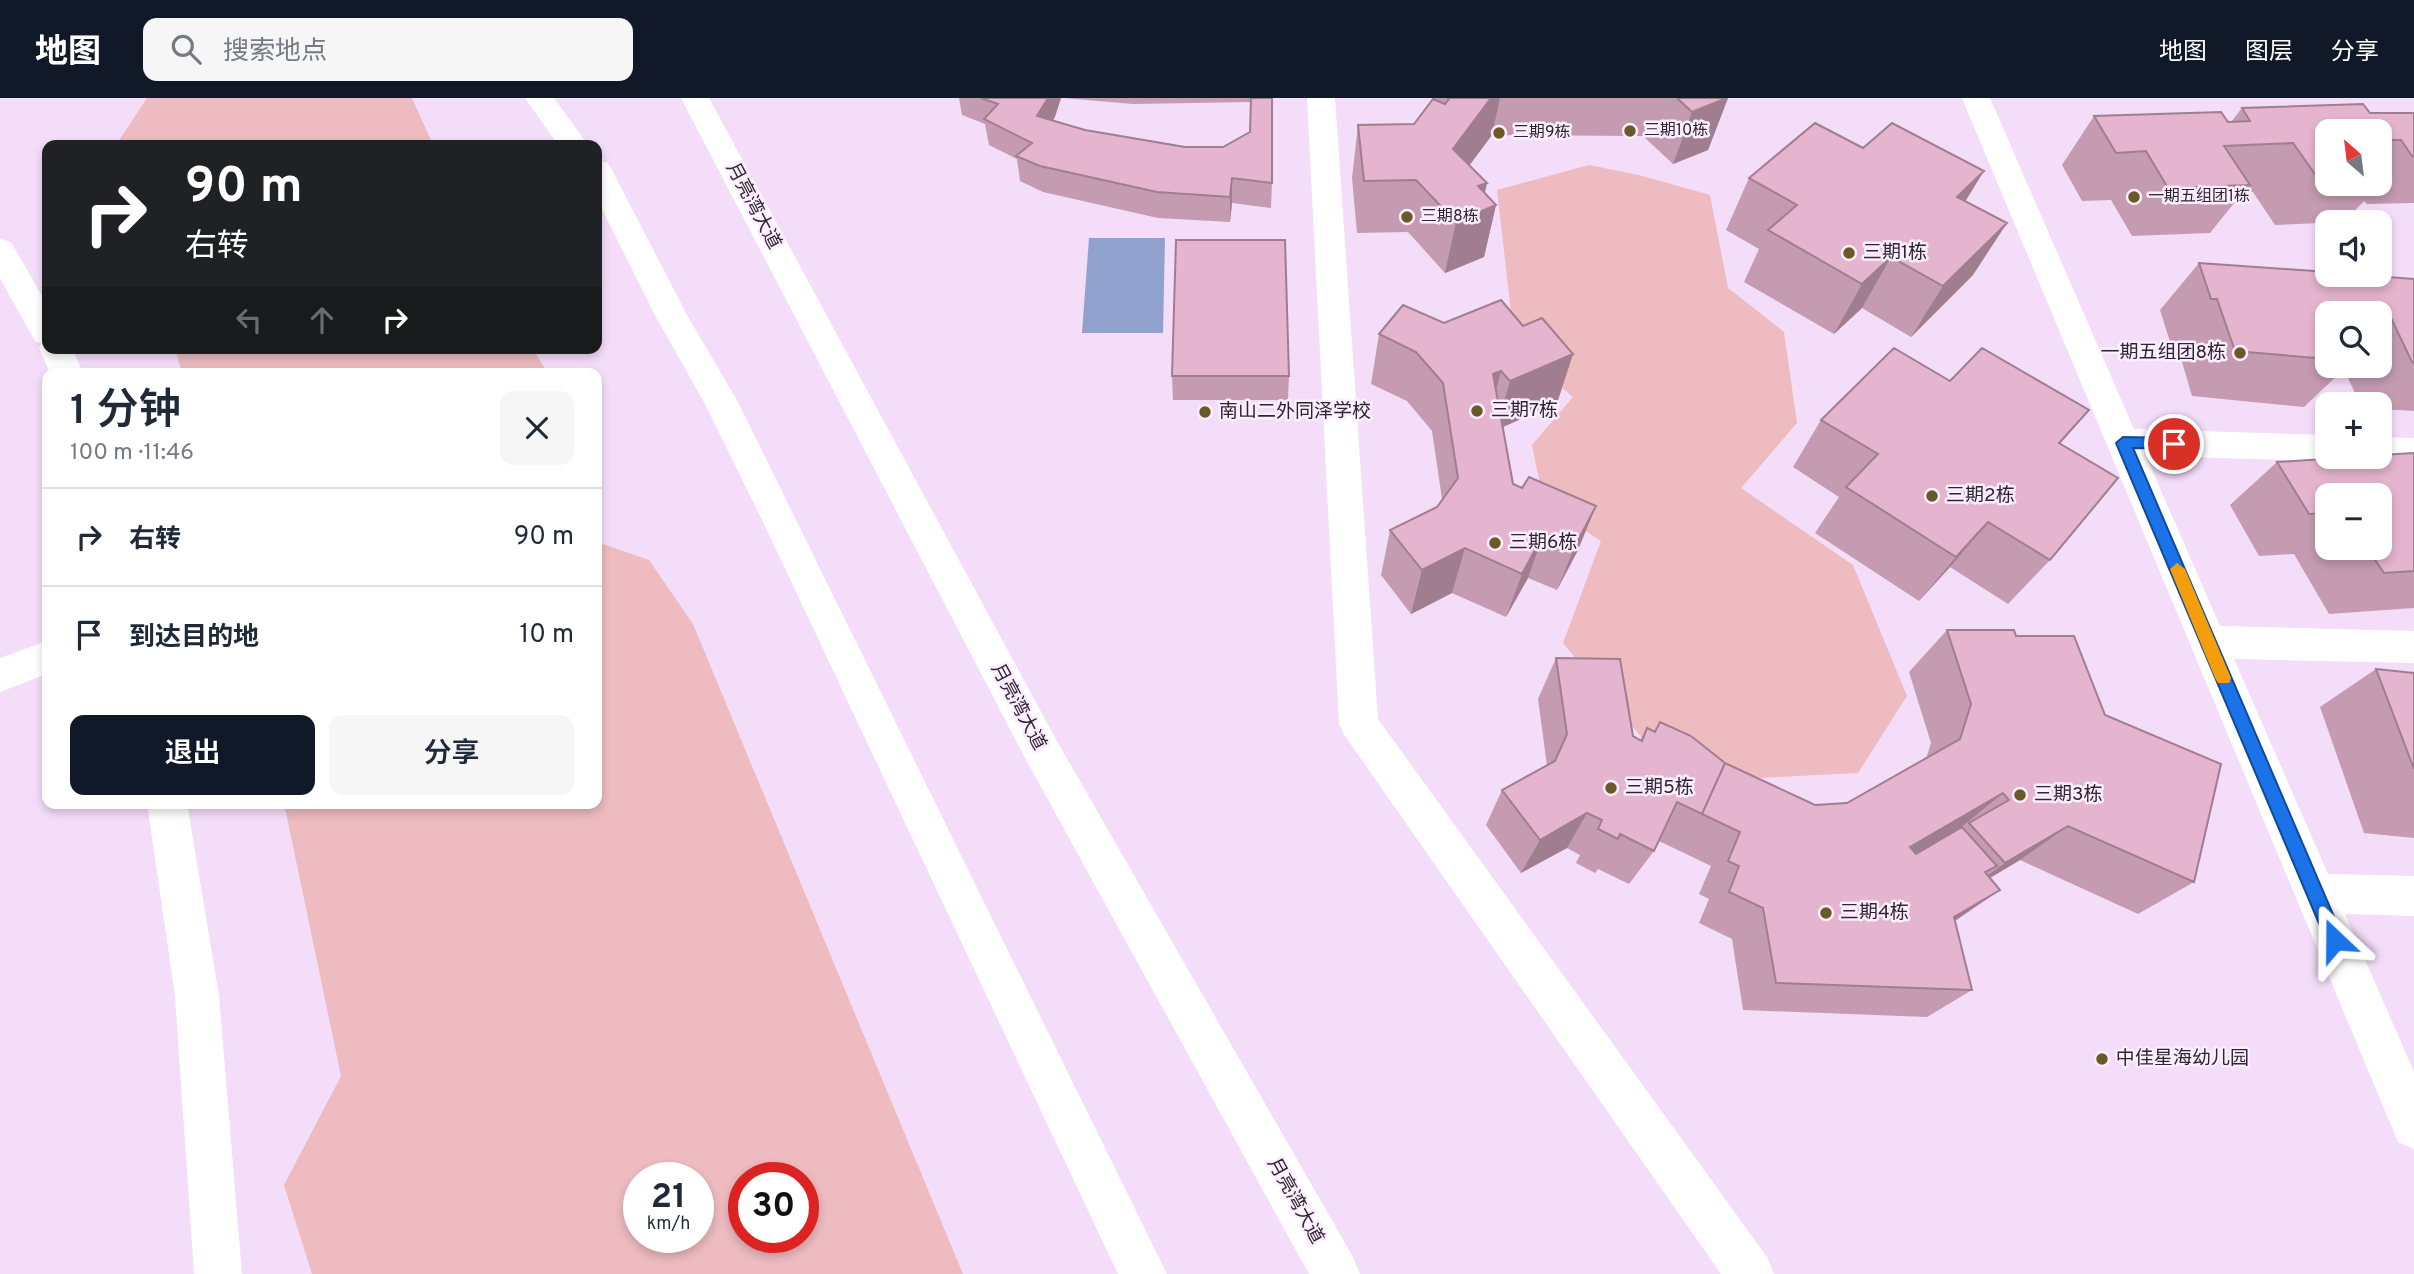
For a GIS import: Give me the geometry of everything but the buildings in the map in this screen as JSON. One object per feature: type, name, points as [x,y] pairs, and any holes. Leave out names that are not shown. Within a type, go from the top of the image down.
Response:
[{"type":"street","points":[[539,98],[569,140]]},
{"type":"street","points":[[564,98],[584,140]]},
{"type":"street","name":"月亮湾大道","points":[[695,98],[709,115],[1038,747],[1336,1274]]},
{"type":"street","points":[[1321,98],[1359,724],[1750,1274]]},
{"type":"street","points":[[1976,98],[2414,1126]]},
{"type":"street","points":[[602,184],[672,317],[721,402],[782,524],[1143,1274]]},
{"type":"street","points":[[0,250],[42,323]]},
{"type":"street","points":[[2123,443],[2315,448]]},
{"type":"street","points":[[2392,450],[2414,451]]},
{"type":"street","points":[[2208,642],[2414,647]]},
{"type":"street","points":[[0,675],[42,659]]},
{"type":"street","points":[[168,809],[197,996],[218,1274]]},
{"type":"street","points":[[2315,893],[2414,896]]},
{"type":"shaded area","points":[[147,98],[412,98],[431,140],[119,140]]},
{"type":"shaded area","points":[[1589,165],[1639,175],[1710,195],[1728,288],[1784,332],[1797,423],[1741,488],[1853,565],[1907,696],[1858,773],[1761,778],[1646,743],[1563,643],[1601,541],[1544,504],[1532,445],[1573,397],[1515,347],[1497,190]]},
{"type":"shaded area","points":[[177,354],[536,354],[545,368],[181,368]]},
{"type":"shaded area","points":[[602,544],[649,560],[693,624],[963,1274],[312,1274],[284,1185],[341,1076],[285,809],[602,809]]},
{"type":"water","points":[[1089,238],[1165,238],[1163,333],[1082,333]]},
{"type":"slow traffic","points":[[2177,569],[2223,678]]},
{"type":"place","name":"三期10栋","points":[[1630,131]]},
{"type":"place","name":"三期9栋","points":[[1499,133]]},
{"type":"place","name":"一期五组团1栋","points":[[2134,197]]},
{"type":"place","name":"三期8栋","points":[[1407,217]]},
{"type":"place","name":"三期1栋","points":[[1849,253]]},
{"type":"place","name":"一期五组团8栋","points":[[2240,353]]},
{"type":"place","name":"三期7栋","points":[[1477,411]]},
{"type":"place","name":"南山二外同泽学校","points":[[1205,412]]},
{"type":"place","name":"三期2栋","points":[[1932,496]]},
{"type":"place","name":"三期6栋","points":[[1495,543]]},
{"type":"place","name":"三期5栋","points":[[1611,788]]},
{"type":"place","name":"三期3栋","points":[[2020,795]]},
{"type":"place","name":"三期4栋","points":[[1826,913]]},
{"type":"place","name":"中佳星海幼儿园","points":[[2102,1059]]},
{"type":"route","points":[[2174,444],[2123,443],[2335,940]]}]
